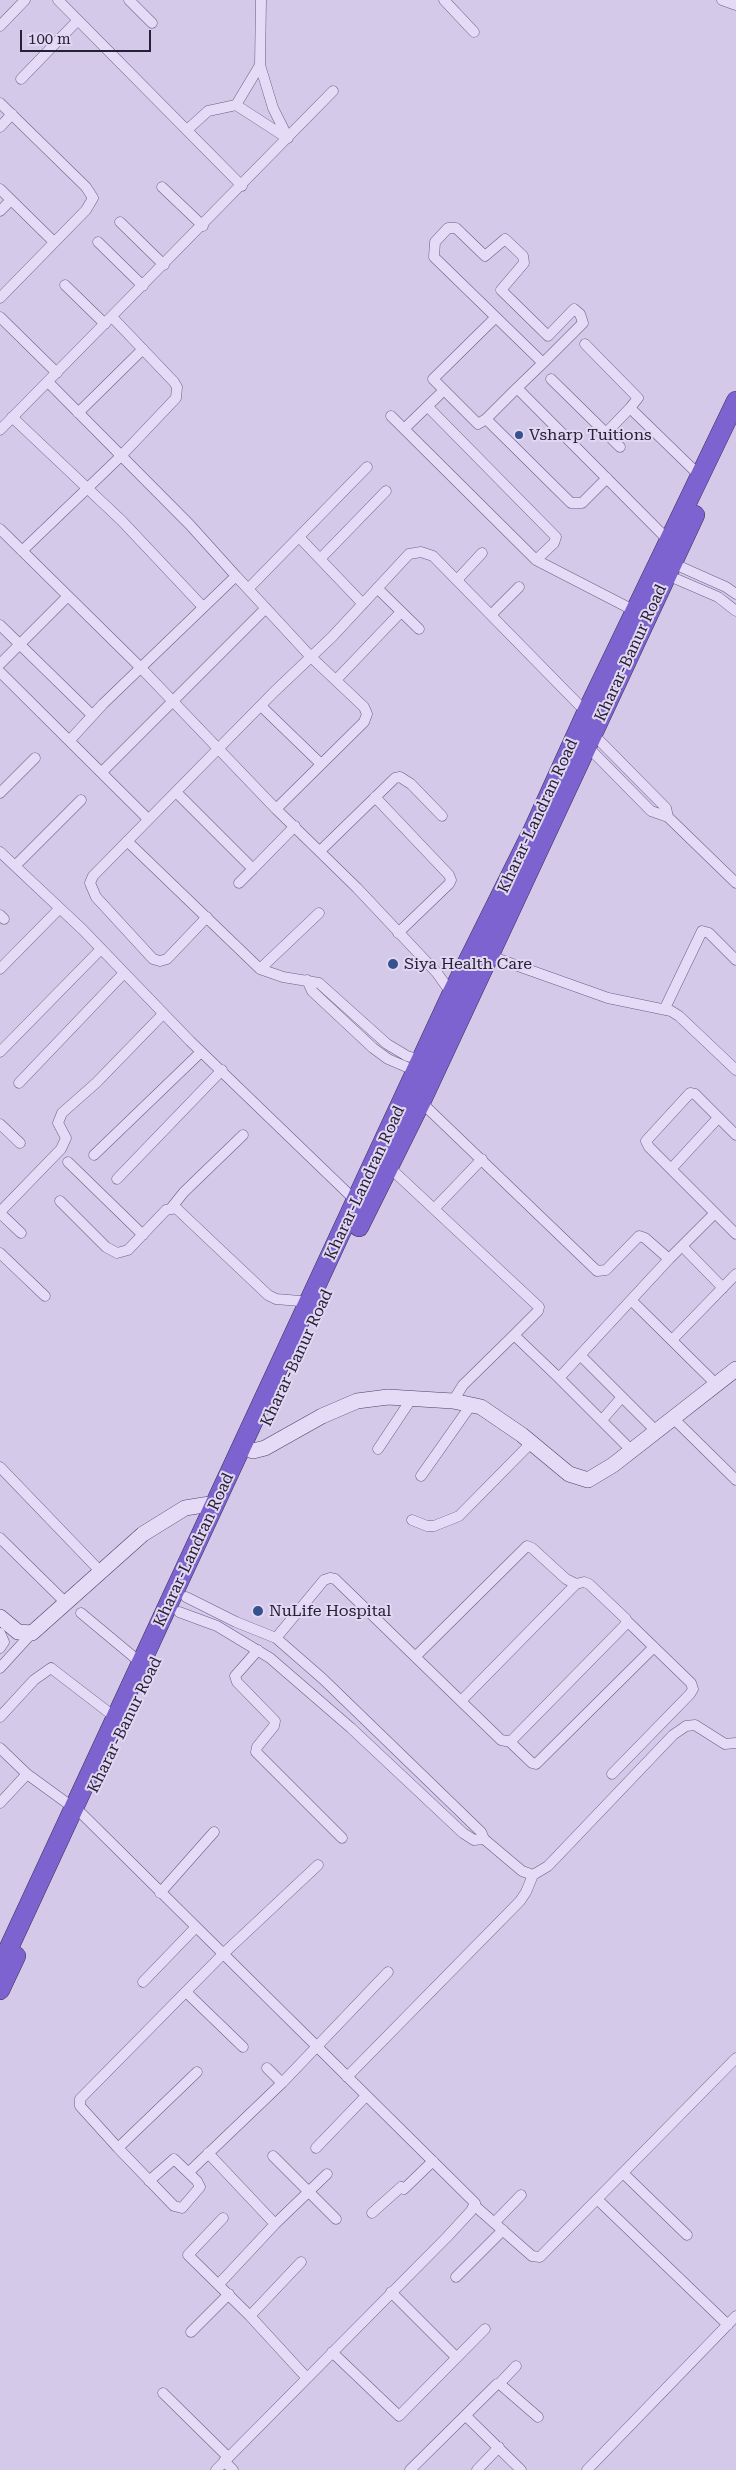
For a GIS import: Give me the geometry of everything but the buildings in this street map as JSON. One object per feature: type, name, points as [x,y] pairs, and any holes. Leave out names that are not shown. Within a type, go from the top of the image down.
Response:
[{"type":"highway","name":"Kharar-Landran Road","points":[[0,1967],[78,1811],[141,1663],[184,1592],[216,1503],[248,1449],[308,1304],[362,1205],[419,1066],[460,996],[533,830],[591,729],[635,611],[736,402]]},
{"type":"highway","name":"Kharar-Banur Road","points":[[0,1990],[78,1811],[184,1592],[248,1449],[362,1205],[389,1167],[421,1102],[460,996],[490,956],[591,729],[736,428]]},
{"type":"street","points":[[0,26],[25,0]]},
{"type":"street","points":[[58,0],[242,186]]},
{"type":"street","points":[[129,0],[152,23]]},
{"type":"street","points":[[261,0],[260,64],[273,108],[288,138]]},
{"type":"street","points":[[444,0],[474,32]]},
{"type":"street","points":[[722,0],[736,5]]},
{"type":"street","points":[[21,79],[78,20]]},
{"type":"street","points":[[236,105],[260,64]]},
{"type":"street","points":[[203,607],[88,488],[5,421],[48,382],[109,321],[333,91]]},
{"type":"street","points":[[0,103],[86,187],[92,198],[86,210],[0,298]]},
{"type":"street","points":[[187,130],[208,111],[236,105],[288,138]]},
{"type":"street","points":[[0,127],[12,114]]},
{"type":"street","points":[[162,187],[203,226]]},
{"type":"street","points":[[0,189],[54,242]]},
{"type":"street","points":[[0,211],[11,200]]},
{"type":"street","points":[[120,222],[164,265]]},
{"type":"street","points":[[495,318],[433,379],[478,424],[486,419],[543,363],[583,323],[580,314],[574,310],[548,336],[501,290],[524,263],[523,256],[505,239],[485,256],[456,228],[448,228],[435,242],[434,256],[495,318],[543,363]]},
{"type":"street","points":[[98,242],[143,286]]},
{"type":"street","points":[[22,551],[121,456],[172,404],[178,392],[174,382],[143,349],[65,285]]},
{"type":"street","points":[[0,317],[57,373]]},
{"type":"street","points":[[585,344],[638,398],[606,433]]},
{"type":"street","points":[[78,413],[143,349]]},
{"type":"street","points":[[551,379],[620,448]]},
{"type":"street","points":[[48,382],[236,576],[311,657],[364,708],[367,718],[276,809]]},
{"type":"street","points":[[517,388],[668,540]]},
{"type":"street","points":[[404,429],[439,395]]},
{"type":"street","points":[[428,407],[556,537],[549,549],[536,560]]},
{"type":"street","points":[[630,408],[700,476]]},
{"type":"street","points":[[391,416],[536,560],[635,611]]},
{"type":"street","points":[[486,419],[571,503],[582,503],[607,478]]},
{"type":"street","points":[[248,589],[367,467]]},
{"type":"street","points":[[320,559],[386,491]]},
{"type":"street","points":[[0,529],[141,668],[218,750],[320,851],[460,996]]},
{"type":"street","points":[[299,537],[363,604]]},
{"type":"street","points":[[207,917],[167,959],[160,961],[153,959],[124,929],[91,889],[93,876],[363,604],[403,558],[414,552],[427,552],[457,580],[591,729],[666,808],[668,818],[736,883]]},
{"type":"street","points":[[457,580],[482,553]]},
{"type":"street","points":[[669,569],[726,587],[736,594]]},
{"type":"street","points":[[669,569],[718,597],[736,611]]},
{"type":"street","points":[[70,740],[92,715],[236,576]]},
{"type":"street","points":[[491,616],[519,587]]},
{"type":"street","points":[[377,588],[419,629]]},
{"type":"street","points":[[0,664],[68,597]]},
{"type":"street","points":[[102,772],[266,608]]},
{"type":"street","points":[[336,680],[401,612]]},
{"type":"street","points":[[0,625],[92,715]]},
{"type":"street","points":[[0,672],[148,819]]},
{"type":"street","points":[[261,706],[322,764]]},
{"type":"street","points":[[0,793],[35,758]]},
{"type":"street","points":[[320,851],[395,778],[400,777],[412,784],[442,816]]},
{"type":"street","points":[[176,792],[253,869]]},
{"type":"street","points":[[375,797],[449,875],[450,880],[450,884],[398,933]]},
{"type":"street","points":[[15,866],[81,800]]},
{"type":"street","points":[[239,883],[295,826]]},
{"type":"street","points":[[127,842],[260,969],[283,977],[307,980],[312,991],[373,1048],[388,1059],[419,1066]]},
{"type":"street","points":[[0,852],[101,949],[201,1052],[362,1205]]},
{"type":"street","points":[[0,969],[59,909]]},
{"type":"street","points":[[260,969],[319,913]]},
{"type":"street","points":[[665,1008],[702,931],[709,933],[736,960]]},
{"type":"street","points":[[0,1052],[101,949]]},
{"type":"street","points":[[490,956],[622,1002],[665,1008],[679,1016],[736,1070]]},
{"type":"street","points":[[18,1083],[124,973]]},
{"type":"street","points":[[20,1233],[0,1212],[61,1149],[66,1138],[58,1123],[62,1113],[96,1083],[163,1014]]},
{"type":"street","points":[[94,1155],[201,1052]]},
{"type":"street","points":[[117,1179],[222,1070]]},
{"type":"street","points":[[736,1135],[692,1093],[686,1094],[646,1141],[649,1147],[736,1234]]},
{"type":"street","points":[[421,1102],[597,1272],[606,1270],[639,1236],[645,1238],[669,1259]]},
{"type":"street","points":[[672,1168],[718,1118]]},
{"type":"street","points":[[0,1124],[20,1143]]},
{"type":"street","points":[[172,1208],[184,1192],[242,1135]]},
{"type":"street","points":[[434,1209],[482,1159]]},
{"type":"street","points":[[68,1162],[143,1235]]},
{"type":"street","points":[[389,1167],[539,1307],[538,1311],[464,1385],[453,1401]]},
{"type":"street","points":[[60,1201],[112,1251],[123,1253],[166,1210],[172,1208],[179,1210],[268,1295],[276,1299],[300,1301],[308,1304]]},
{"type":"street","points":[[559,1378],[669,1259],[715,1213]]},
{"type":"street","points":[[682,1246],[723,1288]]},
{"type":"street","points":[[0,1253],[44,1296]]},
{"type":"street","points":[[672,1340],[736,1274]]},
{"type":"street","points":[[631,1300],[716,1384]]},
{"type":"street","points":[[514,1335],[631,1450]]},
{"type":"street","points":[[580,1355],[656,1431]]},
{"type":"street","points":[[248,1449],[276,1443],[322,1416],[357,1401],[380,1398],[453,1401],[471,1404],[492,1414],[531,1442],[569,1474],[584,1480],[593,1479],[736,1369]]},
{"type":"street","points":[[602,1420],[622,1397]]},
{"type":"street","points":[[378,1449],[412,1398]]},
{"type":"street","points":[[421,1476],[471,1404]]},
{"type":"street","points":[[673,1418],[735,1476]]},
{"type":"street","points":[[412,1520],[420,1524],[434,1526],[459,1516],[531,1442]]},
{"type":"street","points":[[0,1467],[100,1570]]},
{"type":"street","points":[[0,1668],[32,1633],[65,1602],[143,1534],[185,1508],[216,1503]]},
{"type":"street","points":[[0,1538],[65,1602]]},
{"type":"street","points":[[416,1656],[527,1546],[532,1548],[566,1579],[576,1584]]},
{"type":"street","points":[[276,1638],[324,1580],[330,1578],[340,1584],[501,1740],[509,1741],[532,1764],[536,1764],[654,1647]]},
{"type":"street","points":[[461,1701],[576,1584],[584,1582],[589,1584],[691,1683],[693,1689],[612,1774]]},
{"type":"street","points":[[184,1592],[236,1622],[276,1638],[323,1679],[481,1832],[484,1839],[522,1871],[533,1875]]},
{"type":"street","points":[[184,1592],[217,1626],[258,1650],[325,1704],[463,1833],[474,1840],[484,1839]]},
{"type":"street","points":[[81,1613],[141,1663]]},
{"type":"street","points":[[0,1617],[18,1632],[32,1633]]},
{"type":"street","points":[[509,1741],[627,1621]]},
{"type":"street","points":[[0,1633],[4,1642],[0,1648]]},
{"type":"street","points":[[258,1650],[235,1676],[237,1682],[275,1721],[274,1726],[257,1747],[256,1752],[342,1838]]},
{"type":"street","points":[[0,1717],[34,1680],[51,1668],[116,1718]]},
{"type":"street","points":[[347,2078],[520,1901],[533,1875],[548,1866],[601,1808],[679,1731],[695,1725],[724,1744],[736,1743]]},
{"type":"street","points":[[0,1748],[28,1774],[78,1811],[347,2078],[471,2198],[475,2206],[532,2256],[538,2258],[598,2200],[736,2058]]},
{"type":"street","points":[[0,1803],[28,1774]]},
{"type":"street","points":[[160,1893],[214,1832]]},
{"type":"street","points":[[150,2181],[174,2159],[189,2172],[200,2187],[188,2202],[180,2208],[170,2203],[80,2106],[79,2101],[223,1954],[318,1865]]},
{"type":"street","points":[[144,1982],[196,1927]]},
{"type":"street","points":[[189,2172],[282,2083],[388,1972]]},
{"type":"street","points":[[186,1992],[243,2047]]},
{"type":"street","points":[[267,2068],[282,2083]]},
{"type":"street","points":[[118,2148],[197,2072]]},
{"type":"street","points":[[316,2148],[366,2096]]},
{"type":"street","points":[[208,2153],[275,2224]]},
{"type":"street","points":[[273,2156],[336,2218]]},
{"type":"street","points":[[372,2213],[401,2187],[404,2189],[433,2161]]},
{"type":"street","points":[[623,2173],[687,2235]]},
{"type":"street","points":[[219,2284],[275,2224],[327,2174]]},
{"type":"street","points":[[494,2223],[521,2195]]},
{"type":"street","points":[[598,2200],[728,2325]]},
{"type":"street","points":[[216,2470],[475,2206]]},
{"type":"street","points":[[223,2218],[188,2255],[250,2316],[306,2377]]},
{"type":"street","points":[[456,2277],[503,2230]]},
{"type":"street","points":[[250,2316],[301,2262]]},
{"type":"street","points":[[391,2292],[456,2357]]},
{"type":"street","points":[[191,2332],[228,2294]]},
{"type":"street","points":[[586,2470],[736,2316]]},
{"type":"street","points":[[332,2352],[399,2416],[485,2329]]},
{"type":"street","points":[[410,2470],[495,2386],[500,2384],[516,2366]]},
{"type":"street","points":[[500,2384],[538,2417]]},
{"type":"street","points":[[163,2392],[226,2459],[233,2470]]},
{"type":"street","points":[[466,2416],[521,2470]]},
{"type":"street","points":[[477,2470],[499,2447]]},
{"type":"place","name":"Vsharp Tuitions","points":[[519,435]]},
{"type":"place","name":"Siya Health Care","points":[[393,964]]},
{"type":"place","name":"NuLife Hospital","points":[[258,1611]]}]
